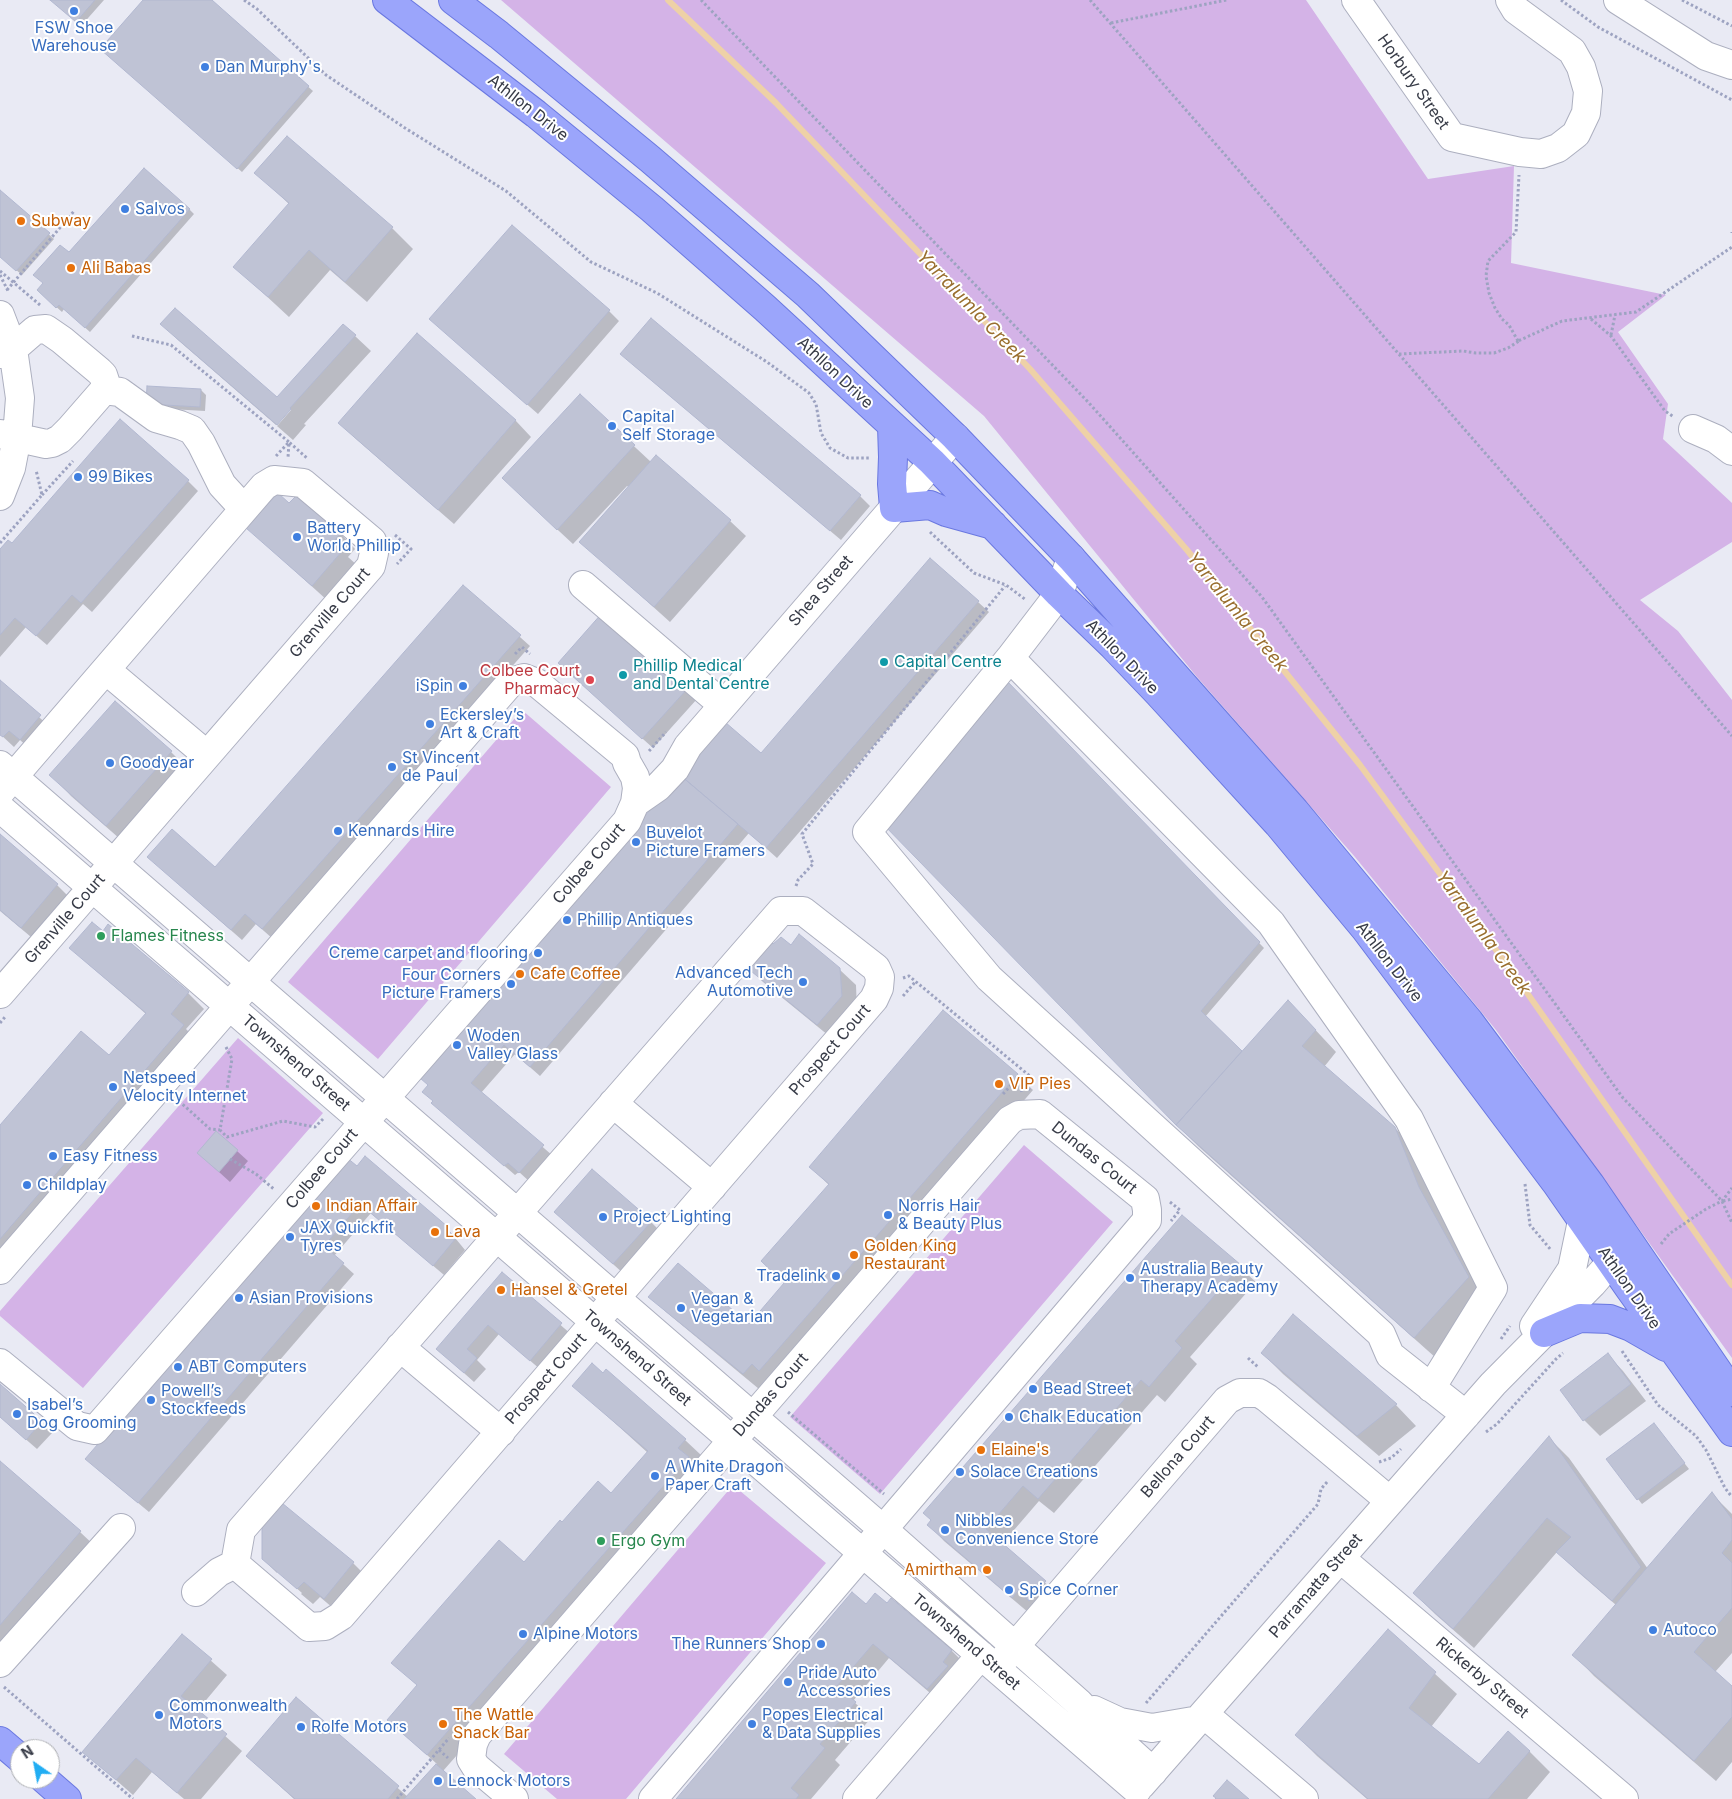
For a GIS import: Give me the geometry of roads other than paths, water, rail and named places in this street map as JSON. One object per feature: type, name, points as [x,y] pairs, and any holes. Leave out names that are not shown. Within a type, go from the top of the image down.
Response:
[{"type":"main road","name":"Athllon Drive","points":[[387,0],[536,114],[652,209],[771,313],[932,462],[994,526],[1051,603],[1113,646],[1278,824],[1372,938],[1515,1127],[1732,1432]]},
{"type":"main road","name":"Athllon Drive","points":[[453,0],[590,109],[797,286],[955,437],[1071,558],[1288,803],[1469,1021],[1590,1184],[1732,1392]]},
{"type":"main road","points":[[892,426],[894,508],[930,505],[946,512],[994,526]]},
{"type":"main road","points":[[1590,1184],[1599,1215],[1614,1246],[1611,1262]]},
{"type":"main road","points":[[1544,1333],[1580,1318],[1610,1319],[1631,1327],[1676,1353]]},
{"type":"main road","points":[[0,1741],[10,1750]]},
{"type":"main road","points":[[56,1789],[67,1799]]},
{"type":"street","name":"Horbury Street","points":[[1356,0],[1452,137],[1520,152],[1541,154],[1558,148],[1576,134],[1586,113],[1588,91],[1581,67],[1572,50],[1516,10],[1510,0]]},
{"type":"street","points":[[1618,0],[1706,56],[1732,65]]},
{"type":"street","points":[[0,496],[11,468],[8,435],[20,398],[7,352],[2,305]]},
{"type":"street","points":[[7,352],[35,330],[46,329],[99,371],[103,375],[106,384],[104,390],[60,439],[46,444],[8,435]]},
{"type":"street","points":[[4,778],[106,670],[244,509],[222,484],[202,443],[192,430],[156,418],[120,392],[104,390]]},
{"type":"street","points":[[1692,429],[1716,439],[1732,451]]},
{"type":"street","name":"Shea Street","points":[[637,754],[645,764],[669,762],[678,738],[723,705],[955,437]]},
{"type":"street","name":"Grenville Court","points":[[3,1005],[92,887],[371,566],[374,553],[372,541],[303,483],[281,469],[274,480],[264,486],[244,509]]},
{"type":"street","points":[[1071,558],[1051,603],[1010,658],[867,832],[989,978],[1381,1334],[1390,1355],[1474,1425]]},
{"type":"street","points":[[583,586],[723,705]]},
{"type":"street","points":[[1010,658],[1271,923],[1409,1119],[1493,1288],[1431,1388]]},
{"type":"street","points":[[106,670],[207,755]]},
{"type":"street","name":"Colbee Court","points":[[0,1270],[512,682],[524,678],[537,683],[637,754],[627,762],[635,777],[638,788],[635,803],[627,821],[95,1430],[77,1426],[0,1363]]},
{"type":"street","name":"Shea Street","points":[[635,803],[658,787],[675,769],[678,738]]},
{"type":"street","name":"Townshend Street","points":[[4,778],[113,863],[1015,1646],[1079,1703],[1093,1718],[1140,1787]]},
{"type":"street","name":"Townshend Street","points":[[0,808],[988,1661],[1140,1787]]},
{"type":"street","name":"Prospect Court","points":[[235,1564],[309,1627],[325,1626],[342,1616],[874,999],[879,988],[880,977],[876,968],[803,911],[781,911],[613,1103]]},
{"type":"street","points":[[196,1592],[219,1572],[235,1564],[241,1530],[613,1103],[712,1187]]},
{"type":"street","name":"Dundas Court","points":[[514,1799],[476,1767],[471,1758],[473,1744],[477,1735],[1010,1120],[1019,1115],[1031,1103],[1040,1114],[1145,1199],[1147,1220],[653,1799]]},
{"type":"street","name":"Parramatta Street","points":[[1140,1787],[1390,1501],[1474,1425],[1502,1373],[1572,1269],[1582,1221]]},
{"type":"street","name":"Parramatta Street","points":[[1502,1373],[1544,1333],[1611,1262]]},
{"type":"street","points":[[400,1347],[500,1432]]},
{"type":"street","name":"Bellona Court","points":[[857,1799],[988,1661],[1015,1646],[1227,1400],[1240,1393],[1259,1393],[1390,1501]]},
{"type":"street","points":[[0,1664],[120,1528]]},
{"type":"street","name":"Rickerby Street","points":[[1340,1558],[1565,1761],[1624,1799]]},
{"type":"street","name":"Townshend Street","points":[[1079,1703],[1120,1722],[1152,1728],[1201,1717]]},
{"type":"street","points":[[1201,1717],[1304,1799]]},
{"type":"waterway","name":"Yarralumla Creek","points":[[668,0],[776,103],[1030,369],[1187,550],[1360,765],[1518,980],[1732,1285]]},
{"type":"place","name":"FSW Shoe Warehouse","points":[[74,11]]},
{"type":"place","name":"Dan Murphy's","points":[[205,67]]},
{"type":"place","name":"Salvos","points":[[125,209]]},
{"type":"place","name":"Subway","points":[[21,221]]},
{"type":"place","name":"Ali Babas","points":[[71,268]]},
{"type":"place","name":"Capital Self Storage","points":[[612,426]]},
{"type":"place","name":"99 Bikes","points":[[78,477]]},
{"type":"place","name":"Battery World Phillip","points":[[297,537]]},
{"type":"place","name":"Capital Centre","points":[[884,662]]},
{"type":"place","name":"Phillip Medical and Dental Centre","points":[[623,675]]},
{"type":"place","name":"Colbee Court Pharmacy","points":[[590,680]]},
{"type":"place","name":"iSpin","points":[[463,686]]},
{"type":"place","name":"Eckersley’s Art & Craft","points":[[430,724]]},
{"type":"place","name":"Goodyear","points":[[110,763]]},
{"type":"place","name":"St Vincent de Paul","points":[[392,767]]},
{"type":"place","name":"Kennards Hire","points":[[338,831]]},
{"type":"place","name":"Buvelot Picture Framers","points":[[636,842]]},
{"type":"place","name":"Phillip Antiques","points":[[567,920]]},
{"type":"place","name":"Flames Fitness","points":[[101,936]]},
{"type":"place","name":"Creme carpet and flooring","points":[[538,953]]},
{"type":"place","name":"Cafe Coffee","points":[[520,974]]},
{"type":"place","name":"Advanced Tech Automotive","points":[[803,982]]},
{"type":"place","name":"Four Corners Picture Framers","points":[[511,984]]},
{"type":"place","name":"Woden Valley Glass","points":[[457,1045]]},
{"type":"place","name":"VIP Pies","points":[[999,1084]]},
{"type":"place","name":"Netspeed Velocity Internet","points":[[113,1087]]},
{"type":"place","name":"Easy Fitness","points":[[53,1156]]},
{"type":"place","name":"Childplay","points":[[27,1185]]},
{"type":"place","name":"Indian Affair","points":[[316,1206]]},
{"type":"place","name":"Norris Hair & Beauty Plus","points":[[888,1215]]},
{"type":"place","name":"Project Lighting","points":[[603,1217]]},
{"type":"place","name":"Lava","points":[[435,1232]]},
{"type":"place","name":"JAX Quickfit Tyres","points":[[290,1237]]},
{"type":"place","name":"Golden King Restaurant","points":[[854,1255]]},
{"type":"place","name":"Tradelink","points":[[836,1276]]},
{"type":"place","name":"Australia Beauty Therapy Academy","points":[[1130,1278]]},
{"type":"place","name":"Hansel & Gretel","points":[[501,1290]]},
{"type":"place","name":"Asian Provisions","points":[[239,1298]]},
{"type":"place","name":"Vegan & Vegetarian","points":[[681,1308]]},
{"type":"place","name":"ABT Computers","points":[[178,1367]]},
{"type":"place","name":"Bead Street","points":[[1033,1389]]},
{"type":"place","name":"Powell’s Stockfeeds","points":[[151,1400]]},
{"type":"place","name":"Isabel’s Dog Grooming","points":[[17,1414]]},
{"type":"place","name":"Chalk Education","points":[[1009,1417]]},
{"type":"place","name":"Elaine's","points":[[981,1450]]},
{"type":"place","name":"Solace Creations","points":[[960,1472]]},
{"type":"place","name":"A White Dragon Paper Craft","points":[[655,1476]]},
{"type":"place","name":"Nibbles Convenience Store","points":[[945,1530]]},
{"type":"place","name":"Ergo Gym","points":[[601,1541]]},
{"type":"place","name":"Amirtham","points":[[987,1570]]},
{"type":"place","name":"Spice Corner","points":[[1009,1590]]},
{"type":"place","name":"Autoco","points":[[1653,1630]]},
{"type":"place","name":"Alpine Motors","points":[[523,1634]]},
{"type":"place","name":"The Runners Shop","points":[[821,1644]]},
{"type":"place","name":"Pride Auto Accessories","points":[[788,1682]]},
{"type":"place","name":"Commonwealth Motors","points":[[159,1715]]},
{"type":"place","name":"The Wattle Snack Bar","points":[[443,1724]]},
{"type":"place","name":"Popes Electrical & Data Supplies","points":[[752,1724]]},
{"type":"place","name":"Rolfe Motors","points":[[301,1727]]},
{"type":"place","name":"Lennock Motors","points":[[438,1781]]}]
